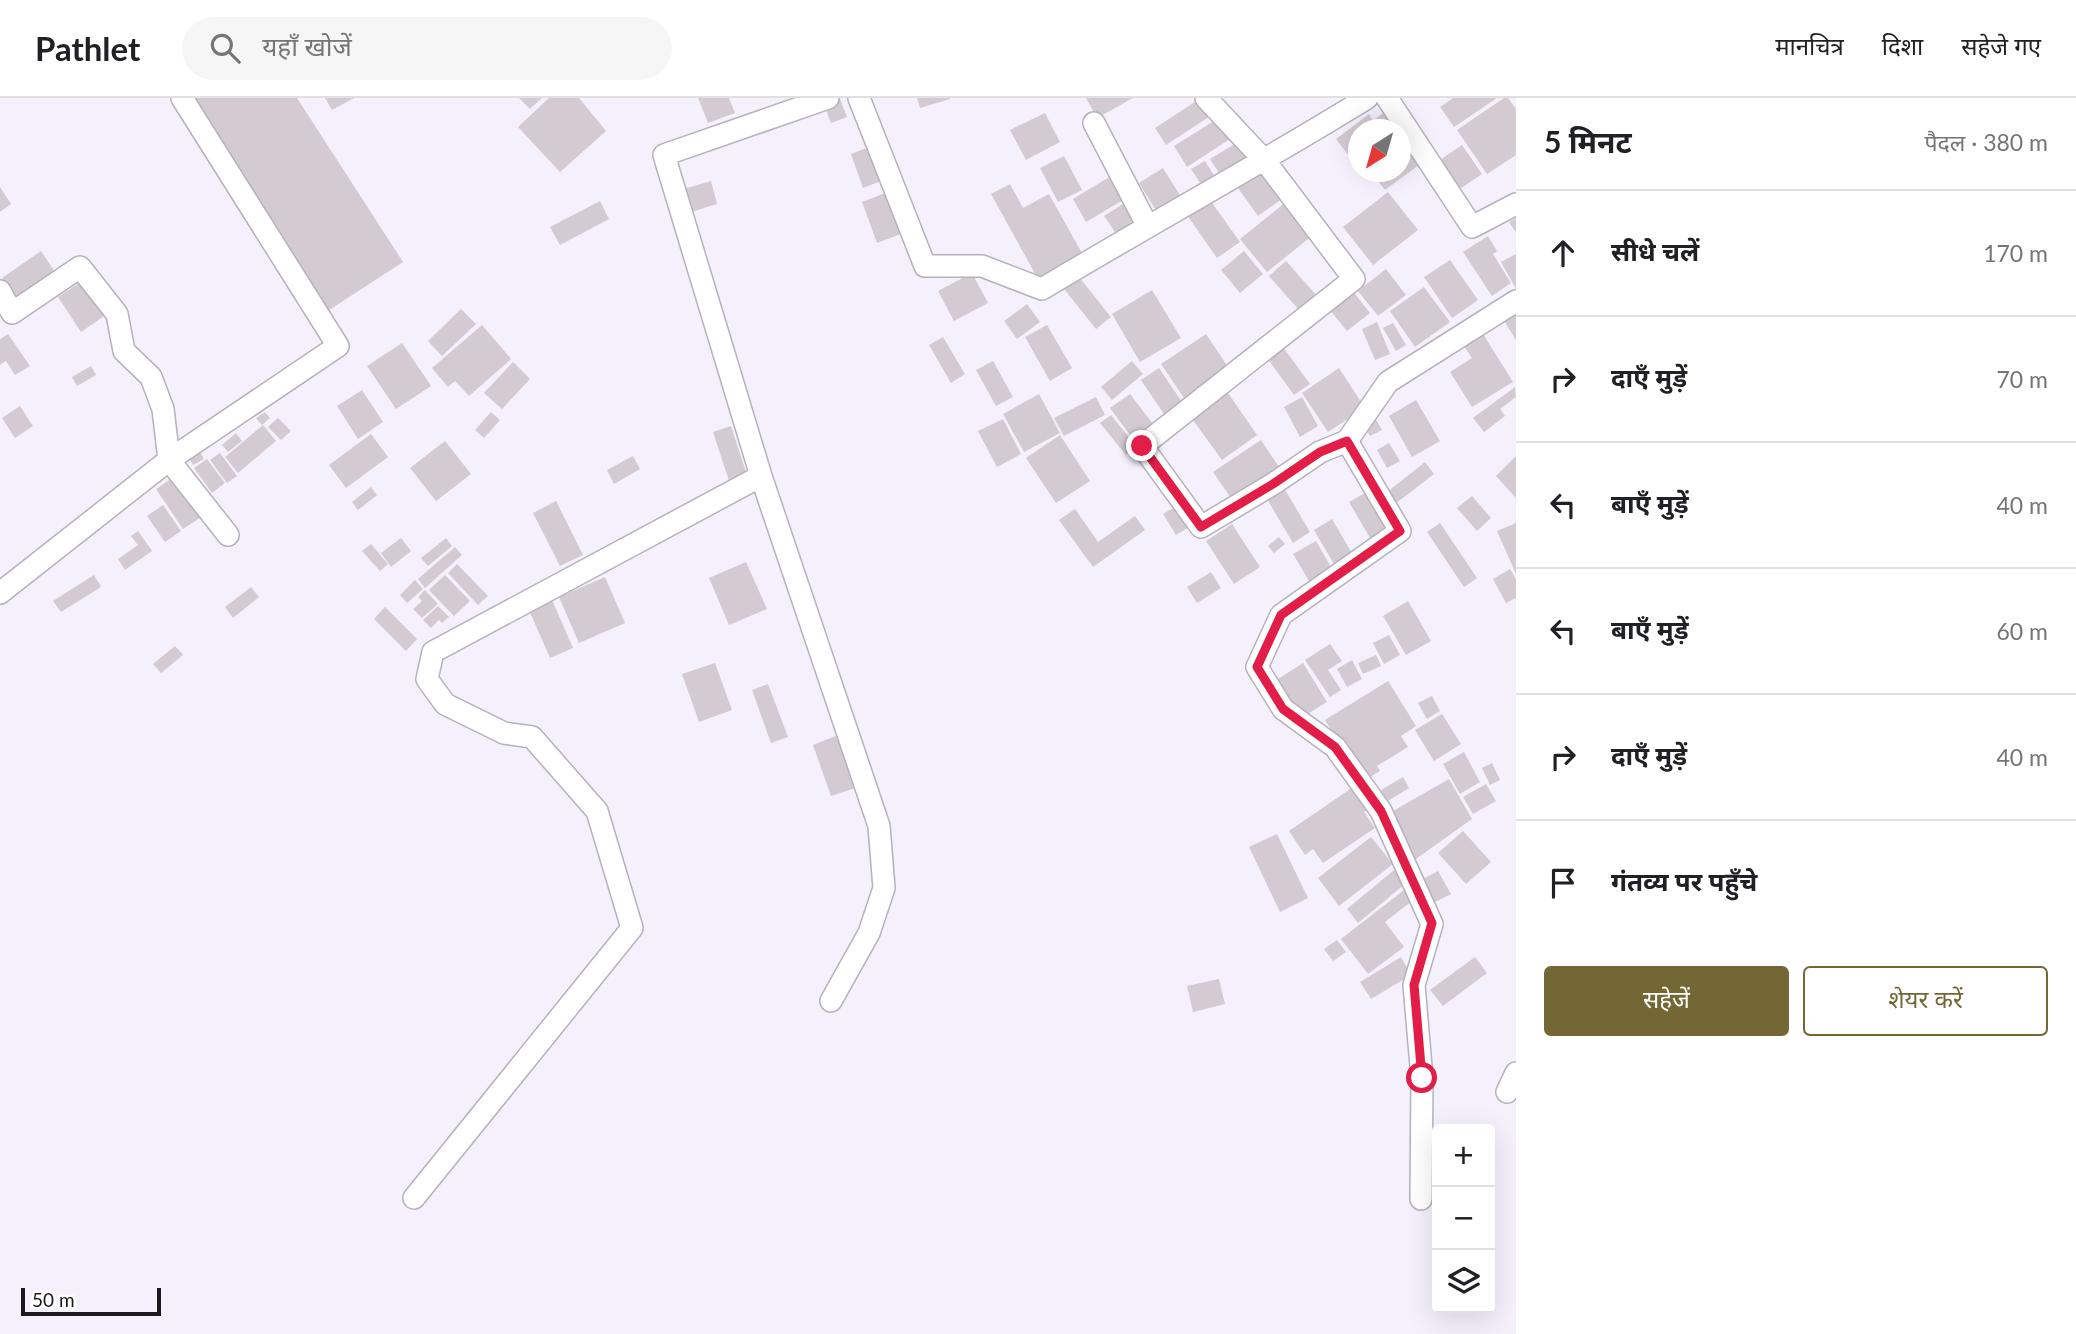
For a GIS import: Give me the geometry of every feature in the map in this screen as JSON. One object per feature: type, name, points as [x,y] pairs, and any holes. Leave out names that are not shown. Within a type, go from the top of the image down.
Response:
[{"type":"street","points":[[0,593],[169,460],[338,346],[182,98]]},
{"type":"street","points":[[828,98],[664,155],[761,475],[879,826],[884,888],[869,933],[831,1001]]},
{"type":"street","points":[[859,98],[925,266],[982,266],[1042,289],[1147,225],[1265,161],[1367,98]]},
{"type":"street","points":[[1206,98],[1265,161],[1354,279],[1142,446],[1201,527],[1320,452],[1347,441],[1388,382],[1516,301]]},
{"type":"street","points":[[1387,98],[1472,227],[1516,204]]},
{"type":"street","points":[[1094,123],[1147,225]]},
{"type":"street","points":[[0,291],[12,313],[80,268],[117,314],[124,351],[151,377],[163,409],[169,460],[228,535]]},
{"type":"street","points":[[1347,441],[1400,531],[1281,615],[1257,667],[1283,709],[1335,747],[1381,811],[1432,923],[1414,985],[1422,1078],[1421,1199]]},
{"type":"street","points":[[414,1198],[632,928],[597,811],[532,737],[504,733],[445,704],[427,679],[433,652],[761,475]]},
{"type":"building","points":[[188,98],[297,98],[403,262],[326,312]]},
{"type":"building","points":[[325,98],[354,98],[332,110]]},
{"type":"building","points":[[519,98],[542,98],[530,109]]},
{"type":"building","points":[[549,98],[579,98],[606,131],[560,172],[518,127]]},
{"type":"building","points":[[698,98],[729,98],[735,113],[708,123]]},
{"type":"building","points":[[917,98],[950,98],[950,99],[920,108]]},
{"type":"building","points":[[1086,98],[1133,98],[1097,118]]},
{"type":"building","points":[[1453,98],[1497,98],[1454,127],[1440,107]]},
{"type":"building","points":[[1504,98],[1508,98],[1516,109],[1516,155],[1487,174],[1457,130]]},
{"type":"building","points":[[840,99],[847,117],[831,123],[824,105]]},
{"type":"building","points":[[1198,100],[1209,117],[1166,145],[1155,128]]},
{"type":"building","points":[[1384,112],[1389,119],[1375,119]]},
{"type":"building","points":[[1045,113],[1060,142],[1026,160],[1010,130]]},
{"type":"building","points":[[1217,119],[1230,139],[1187,167],[1174,146]]},
{"type":"building","points":[[1348,130],[1348,155],[1336,139]]},
{"type":"building","points":[[1238,142],[1250,162],[1223,179],[1210,159]]},
{"type":"building","points":[[1462,145],[1482,174],[1457,191],[1437,162]]},
{"type":"building","points":[[869,147],[881,181],[863,188],[851,154]]},
{"type":"building","points":[[1411,147],[1423,162],[1411,171]]},
{"type":"building","points":[[1064,156],[1082,190],[1058,202],[1040,168]]},
{"type":"building","points":[[1205,161],[1215,177],[1202,186],[1191,169]]},
{"type":"building","points":[[1163,168],[1181,197],[1157,212],[1139,183]]},
{"type":"building","points":[[1262,171],[1282,199],[1258,216],[1238,188]]},
{"type":"building","points":[[1111,176],[1125,199],[1086,222],[1073,199]]},
{"type":"building","points":[[711,181],[717,204],[691,212],[684,189]]},
{"type":"building","points":[[1379,182],[1396,182],[1385,190]]},
{"type":"building","points":[[1010,184],[1023,208],[1049,194],[1083,255],[1038,279],[991,194]]},
{"type":"building","points":[[0,187],[11,204],[0,212]]},
{"type":"building","points":[[1388,192],[1418,230],[1373,265],[1343,227]]},
{"type":"building","points":[[885,193],[901,234],[877,243],[862,202]]},
{"type":"building","points":[[1210,200],[1240,242],[1217,258],[1187,215]]},
{"type":"building","points":[[600,201],[609,219],[560,245],[550,227]]},
{"type":"building","points":[[1126,202],[1139,221],[1117,235],[1104,216]]},
{"type":"building","points":[[1286,202],[1313,235],[1267,272],[1240,239]]},
{"type":"building","points":[[1516,218],[1516,233],[1509,222]]},
{"type":"building","points":[[1488,236],[1497,251],[1493,254],[1511,283],[1492,296],[1463,252]]},
{"type":"building","points":[[41,251],[57,275],[19,301],[2,278]]},
{"type":"building","points":[[1244,251],[1263,274],[1240,293],[1221,270]]},
{"type":"building","points":[[1516,254],[1516,289],[1501,262]]},
{"type":"building","points":[[1450,260],[1478,300],[1452,318],[1424,277]]},
{"type":"building","points":[[1286,261],[1317,296],[1300,311],[1269,276]]},
{"type":"building","points":[[1386,269],[1406,295],[1378,316],[1358,291]]},
{"type":"building","points":[[972,273],[988,303],[954,321],[938,291]]},
{"type":"building","points":[[1079,277],[1111,317],[1096,329],[1064,289]]},
{"type":"building","points":[[81,282],[104,316],[81,332],[58,297]]},
{"type":"building","points":[[1424,287],[1450,322],[1415,347],[1390,311]]},
{"type":"building","points":[[1152,290],[1181,338],[1140,362],[1112,314]]},
{"type":"building","points":[[1352,290],[1370,313],[1347,331],[1329,309]]},
{"type":"building","points":[[1027,304],[1040,322],[1017,339],[1004,321]]},
{"type":"building","points":[[461,309],[476,324],[442,356],[428,341]]},
{"type":"building","points":[[1516,311],[1516,340],[1503,319]]},
{"type":"building","points":[[1377,322],[1390,354],[1375,360],[1362,329]]},
{"type":"building","points":[[1393,323],[1406,345],[1396,351],[1383,328]]},
{"type":"building","points":[[482,325],[511,359],[469,396],[455,381],[448,387],[432,368]]},
{"type":"building","points":[[1047,325],[1072,368],[1050,381],[1025,337]]},
{"type":"building","points":[[8,334],[30,366],[15,375],[6,361],[0,365],[0,339]]},
{"type":"building","points":[[1206,334],[1228,367],[1184,398],[1161,364]]},
{"type":"building","points":[[1483,334],[1513,382],[1472,407],[1450,372],[1472,358],[1464,346]]},
{"type":"building","points":[[943,337],[965,374],[951,383],[929,345]]},
{"type":"building","points":[[402,343],[431,386],[396,409],[367,366]]},
{"type":"building","points":[[1283,347],[1310,384],[1294,395],[1267,358]]},
{"type":"building","points":[[993,361],[1013,397],[996,406],[976,370]]},
{"type":"building","points":[[1132,361],[1143,374],[1112,400],[1101,387]]},
{"type":"building","points":[[513,362],[530,379],[502,409],[484,393]]},
{"type":"building","points":[[91,366],[96,375],[77,386],[72,377]]},
{"type":"building","points":[[1159,368],[1182,402],[1164,414],[1141,380]]},
{"type":"building","points":[[1339,368],[1365,408],[1328,432],[1302,393]]},
{"type":"building","points":[[1515,387],[1516,397],[1500,409],[1505,416],[1484,432],[1473,418]]},
{"type":"building","points":[[362,390],[383,422],[358,439],[337,406]]},
{"type":"building","points":[[1226,390],[1257,435],[1222,460],[1190,416]]},
{"type":"building","points":[[1039,394],[1060,433],[1024,452],[1003,414]]},
{"type":"building","points":[[1130,394],[1153,424],[1133,439],[1110,408]]},
{"type":"building","points":[[1096,397],[1105,415],[1064,436],[1054,418]]},
{"type":"building","points":[[1302,397],[1318,426],[1300,437],[1284,407]]},
{"type":"building","points":[[1416,400],[1440,441],[1412,457],[1389,416]]},
{"type":"building","points":[[20,406],[33,426],[15,438],[2,418]]},
{"type":"building","points":[[265,412],[270,418],[262,425],[256,418]]},
{"type":"building","points":[[491,412],[500,420],[484,438],[475,430]]},
{"type":"building","points":[[1111,415],[1136,446],[1126,455],[1100,423]]},
{"type":"building","points":[[278,418],[291,431],[281,440],[268,427]]},
{"type":"building","points":[[1375,418],[1382,430],[1370,436],[1363,425]]},
{"type":"building","points":[[1003,419],[1021,454],[997,467],[978,431]]},
{"type":"building","points":[[263,425],[276,441],[238,473],[225,457]]},
{"type":"building","points":[[731,426],[748,478],[730,484],[713,432]]},
{"type":"building","points":[[236,433],[242,441],[228,452],[222,445]]},
{"type":"building","points":[[371,434],[388,457],[346,488],[329,465]]},
{"type":"building","points":[[1060,435],[1090,481],[1056,503],[1026,458]]},
{"type":"building","points":[[1261,440],[1281,470],[1233,501],[1213,472]]},
{"type":"building","points":[[445,441],[471,474],[436,501],[410,468]]},
{"type":"building","points":[[1389,443],[1400,461],[1387,468],[1377,450]]},
{"type":"building","points":[[199,450],[204,459],[193,465],[188,456]]},
{"type":"building","points":[[220,453],[237,476],[227,483],[210,460]]},
{"type":"building","points":[[633,456],[640,469],[614,484],[607,470]]},
{"type":"building","points":[[1516,456],[1516,498],[1496,476]]},
{"type":"building","points":[[207,459],[225,483],[212,493],[194,468]]},
{"type":"building","points":[[1425,462],[1434,474],[1395,504],[1386,493]]},
{"type":"building","points":[[174,477],[201,517],[183,529],[156,489]]},
{"type":"building","points":[[371,487],[377,495],[358,510],[352,502]]},
{"type":"building","points":[[1284,488],[1310,532],[1293,543],[1267,499]]},
{"type":"building","points":[[1367,492],[1390,533],[1373,543],[1349,502]]},
{"type":"building","points":[[1472,496],[1491,518],[1477,531],[1457,508]]},
{"type":"building","points":[[556,501],[583,555],[560,566],[533,513]]},
{"type":"building","points":[[163,505],[181,531],[165,542],[147,516]]},
{"type":"building","points":[[1178,505],[1191,526],[1176,535],[1163,514]]},
{"type":"building","points":[[1075,509],[1098,542],[1135,516],[1145,530],[1093,567],[1059,520]]},
{"type":"building","points":[[1332,519],[1356,560],[1338,571],[1314,530]]},
{"type":"building","points":[[1440,523],[1477,578],[1464,587],[1427,532]]},
{"type":"building","points":[[1516,523],[1516,574],[1497,531]]},
{"type":"building","points":[[1232,524],[1260,567],[1234,584],[1206,541]]},
{"type":"building","points":[[138,531],[152,551],[125,570],[118,559],[138,545],[131,536]]},
{"type":"building","points":[[1279,537],[1285,544],[1274,553],[1268,546]]},
{"type":"building","points":[[401,538],[411,551],[391,567],[381,553]]},
{"type":"building","points":[[446,538],[452,546],[428,566],[421,558]]},
{"type":"building","points":[[1316,541],[1334,572],[1312,586],[1293,554]]},
{"type":"building","points":[[371,544],[388,564],[380,571],[362,551]]},
{"type":"building","points":[[455,547],[462,555],[425,588],[418,579]]},
{"type":"building","points":[[746,562],[767,609],[729,625],[709,578]]},
{"type":"building","points":[[457,564],[488,596],[478,605],[448,573]]},
{"type":"building","points":[[1510,569],[1516,579],[1516,598],[1506,603],[1493,579]]},
{"type":"building","points":[[1211,572],[1221,588],[1197,603],[1187,587]]},
{"type":"building","points":[[94,575],[101,587],[61,612],[53,601]]},
{"type":"building","points":[[445,575],[470,601],[454,616],[429,590]]},
{"type":"building","points":[[605,577],[625,623],[579,643],[559,597]]},
{"type":"building","points":[[415,580],[423,589],[407,603],[400,595]]},
{"type":"building","points":[[251,587],[259,597],[233,618],[225,607]]},
{"type":"building","points":[[425,590],[438,604],[422,618],[413,609],[422,601],[418,597]]},
{"type":"building","points":[[552,600],[573,648],[550,658],[529,610]]},
{"type":"building","points":[[1408,601],[1431,641],[1406,655],[1383,616]]},
{"type":"building","points":[[438,606],[449,617],[442,623],[439,620],[431,628],[423,620]]},
{"type":"building","points":[[385,607],[417,639],[406,651],[374,619]]},
{"type":"building","points":[[1389,635],[1400,655],[1384,664],[1373,643]]},
{"type":"building","points":[[1330,644],[1342,661],[1328,670],[1341,690],[1330,697],[1305,660]]},
{"type":"building","points":[[175,646],[183,655],[161,673],[153,664]]},
{"type":"building","points":[[1376,655],[1381,666],[1363,674],[1358,663]]},
{"type":"building","points":[[1352,660],[1362,679],[1347,687],[1337,669]]},
{"type":"building","points":[[715,663],[732,710],[699,722],[682,674]]},
{"type":"building","points":[[1303,663],[1327,702],[1301,718],[1278,679]]},
{"type":"building","points":[[1388,681],[1416,726],[1401,736],[1408,747],[1377,766],[1380,771],[1363,781],[1325,720]]},
{"type":"building","points":[[768,684],[788,737],[771,743],[752,690]]},
{"type":"building","points":[[1432,696],[1440,711],[1427,719],[1418,703]]},
{"type":"building","points":[[1442,714],[1461,744],[1434,761],[1415,730]]},
{"type":"building","points":[[836,736],[855,788],[831,796],[813,745]]},
{"type":"building","points":[[1464,752],[1480,782],[1460,794],[1443,764]]},
{"type":"building","points":[[1492,763],[1500,780],[1490,785],[1482,768]]},
{"type":"building","points":[[1403,777],[1409,788],[1388,801],[1381,790]]},
{"type":"building","points":[[1449,779],[1472,819],[1413,861],[1386,815]]},
{"type":"building","points":[[1486,784],[1496,801],[1473,814],[1463,797]]},
{"type":"building","points":[[1356,785],[1371,807],[1364,812],[1375,828],[1323,863],[1313,849],[1305,855],[1289,831]]},
{"type":"building","points":[[1463,831],[1491,862],[1466,884],[1438,853]]},
{"type":"building","points":[[1277,834],[1308,898],[1280,912],[1249,847]]},
{"type":"building","points":[[1371,837],[1393,864],[1339,906],[1318,878]]},
{"type":"building","points":[[1394,870],[1405,884],[1358,923],[1347,909]]},
{"type":"building","points":[[1438,871],[1451,894],[1429,905],[1417,882]]},
{"type":"building","points":[[1404,890],[1412,901],[1385,922],[1404,947],[1368,974],[1341,939]]},
{"type":"building","points":[[1337,940],[1346,952],[1333,961],[1324,949]]},
{"type":"building","points":[[1401,957],[1411,975],[1371,999],[1360,982]]},
{"type":"building","points":[[1475,957],[1487,973],[1443,1006],[1430,990]]},
{"type":"building","points":[[1219,979],[1225,1004],[1193,1012],[1187,986]]},
{"type":"route","points":[[1142,446],[1201,527],[1320,452],[1347,441],[1400,531],[1281,615],[1257,667],[1283,709],[1335,747],[1381,811],[1432,923],[1414,985],[1422,1078]]}]
